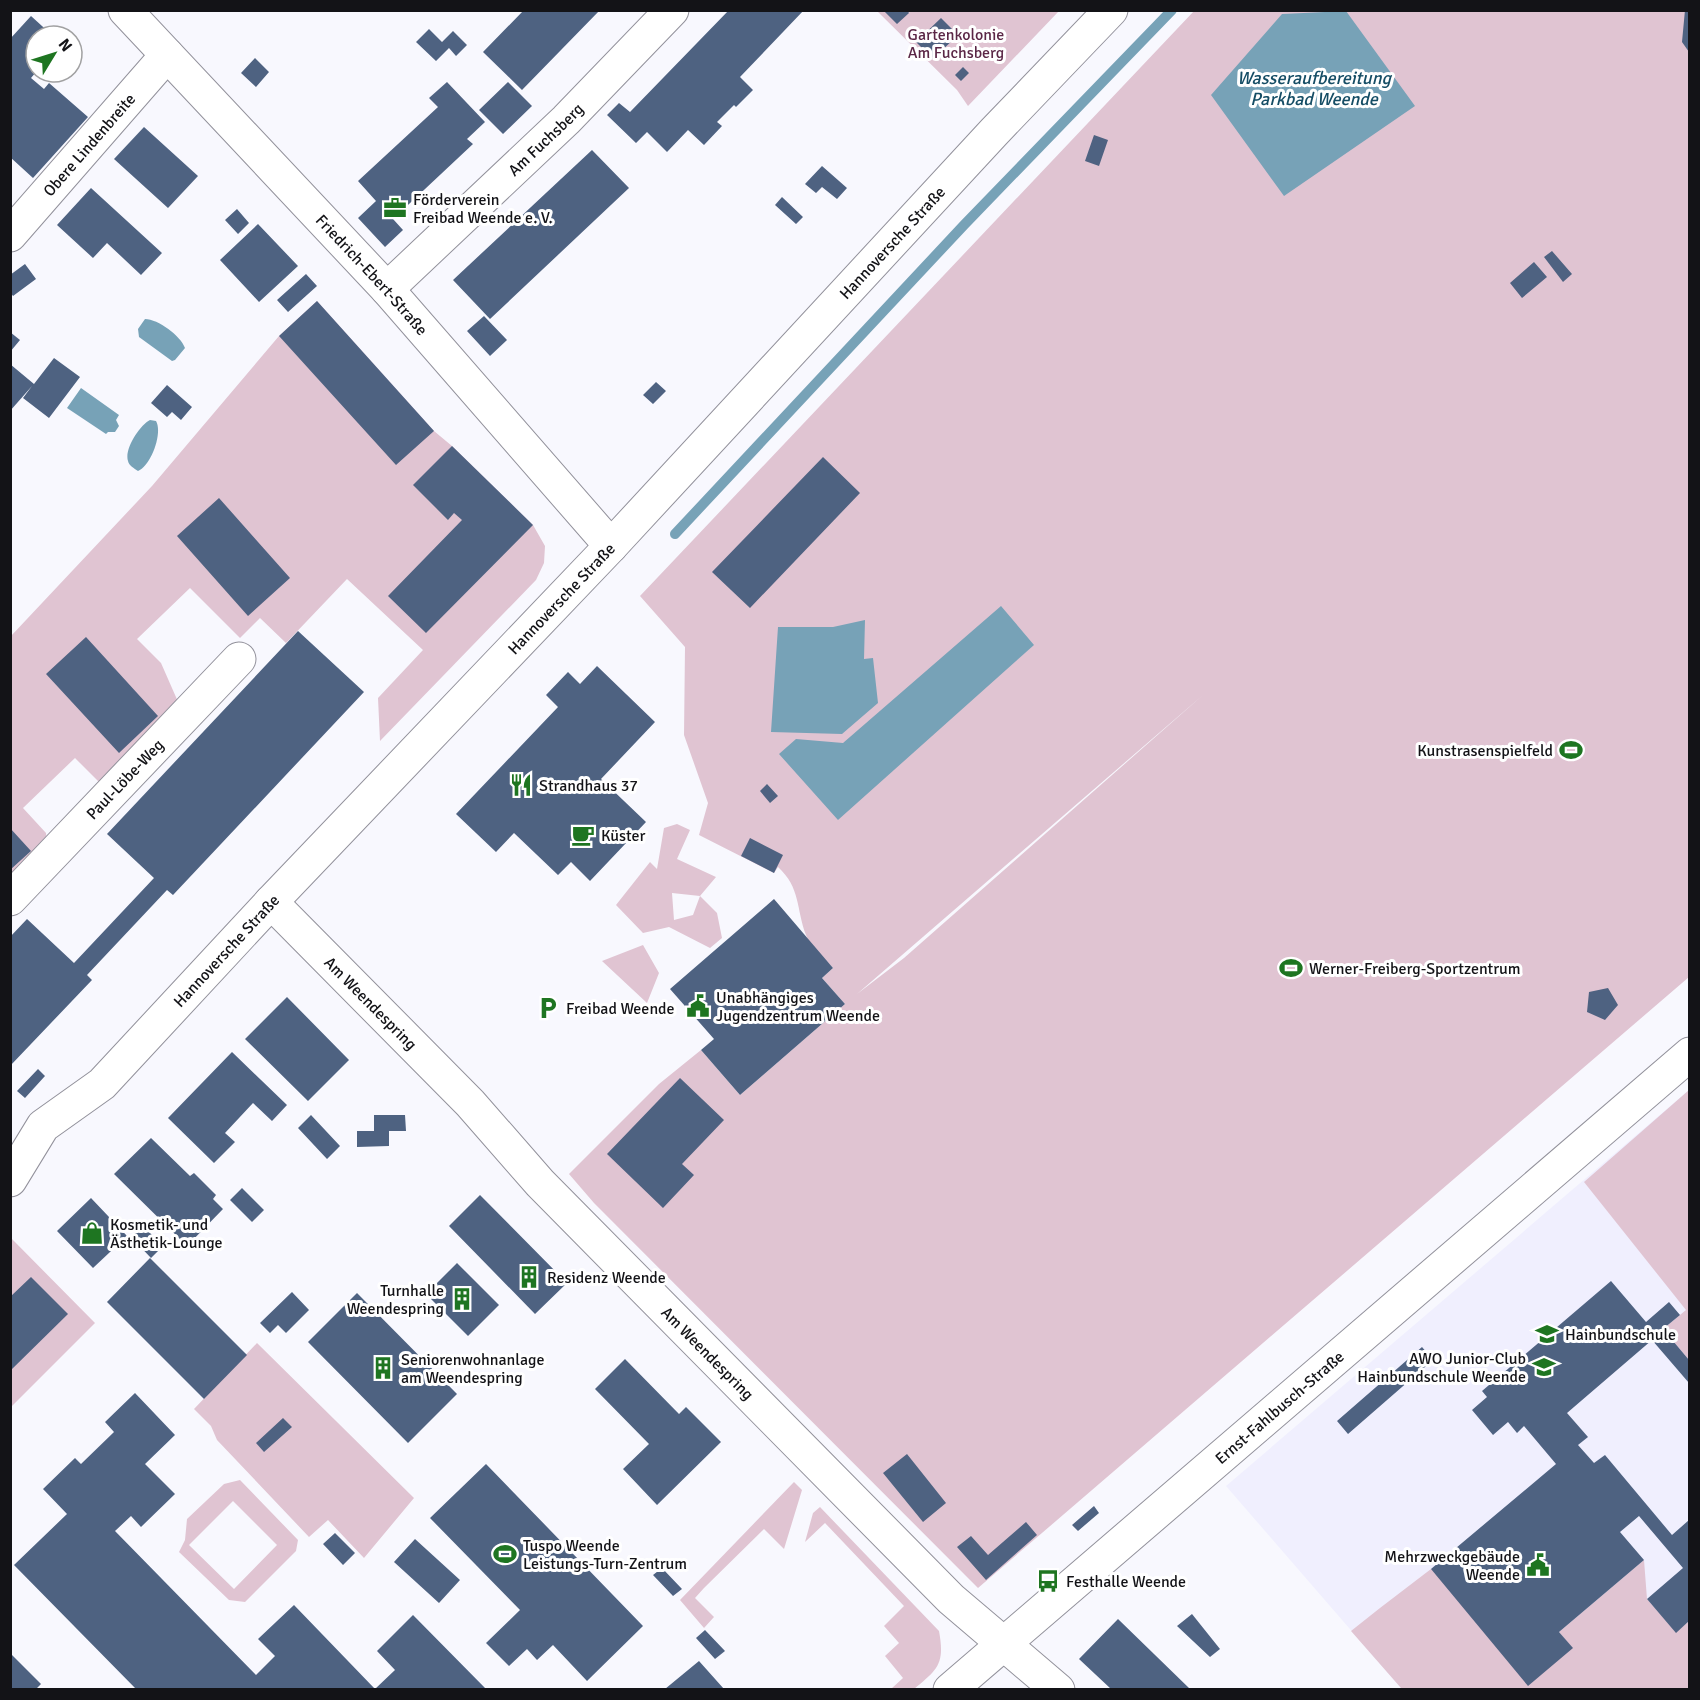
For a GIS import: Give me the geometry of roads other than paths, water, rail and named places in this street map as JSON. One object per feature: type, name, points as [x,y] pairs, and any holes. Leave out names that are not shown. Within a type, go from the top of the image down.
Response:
[{"type":"street","name":"Friedrich-Ebert-Straße","points":[[125,10],[387,289],[611,546]]},
{"type":"street","name":"Am Fuchsberg","points":[[387,289],[566,120],[672,10]]},
{"type":"street","name":"Hannoversche Straße","points":[[10,1180],[43,1126],[102,1084],[271,902],[611,546],[994,132],[1111,10]]},
{"type":"street","name":"Obere Lindenbreite","points":[[10,235],[167,55]]},
{"type":"street","name":"Paul-Löbe-Weg","points":[[10,899],[239,659]]},
{"type":"street","name":"Am Weendespring","points":[[271,902],[470,1103],[540,1184],[951,1599],[1058,1689]]},
{"type":"street","name":"Ernst-Fahlbusch-Straße","points":[[950,1689],[1689,1054]]},
{"type":"water","name":"Wasseraufbereitung Parkbad Weende","points":[[1346,11],[1415,106],[1284,196],[1211,95],[1282,14]]},
{"type":"water","points":[[145,319],[162,325],[183,343],[185,348],[175,360],[172,361],[139,337],[138,329]]},
{"type":"water","points":[[81,388],[119,415],[116,420],[119,426],[115,432],[106,434],[67,408]]},
{"type":"water","points":[[150,420],[156,421],[158,426],[157,441],[147,463],[138,471],[129,463],[128,450],[138,432]]},
{"type":"water","points":[[1001,606],[1034,645],[838,820],[779,754],[796,739],[843,743]]},
{"type":"water","points":[[865,620],[864,659],[873,658],[878,703],[842,734],[771,732],[778,627],[833,627]]},
{"type":"waterway","points":[[675,534],[964,225],[1172,10]]},
{"type":"place","name":"Förderverein Freibad Weende e. V.","points":[[395,208]]},
{"type":"place","name":"Kunstrasenspielfeld","points":[[1571,750]]},
{"type":"place","name":"Strandhaus 37","points":[[521,785]]},
{"type":"place","name":"Küster","points":[[583,835]]},
{"type":"place","name":"Werner-Freiberg-Sportzentrum","points":[[1291,968]]},
{"type":"place","name":"Unabhängiges Jugendzentrum Weende","points":[[698,1006]]},
{"type":"place","name":"Freibad Weende","points":[[548,1008]]},
{"type":"place","name":"Kosmetik- und Ästhetik-Lounge","points":[[92,1233]]},
{"type":"place","name":"Residenz Weende","points":[[529,1277]]},
{"type":"place","name":"Turnhalle Weendespring","points":[[462,1299]]},
{"type":"place","name":"Hainbundschule","points":[[1547,1334]]},
{"type":"place","name":"AWO Junior-Club Hainbundschule Weende","points":[[1544,1367]]},
{"type":"place","name":"Seniorenwohnanlage am Weendespring","points":[[383,1368]]},
{"type":"place","name":"Tuspo Weende Leistungs-Turn-Zentrum","points":[[505,1554]]},
{"type":"place","name":"Mehrzweckgebäude Weende","points":[[1538,1565]]},
{"type":"place","name":"Festhalle Weende","points":[[1048,1581]]},
{"type":"park label","name":"Gartenkolonie Am Fuchsberg","points":[[956,43]]}]
